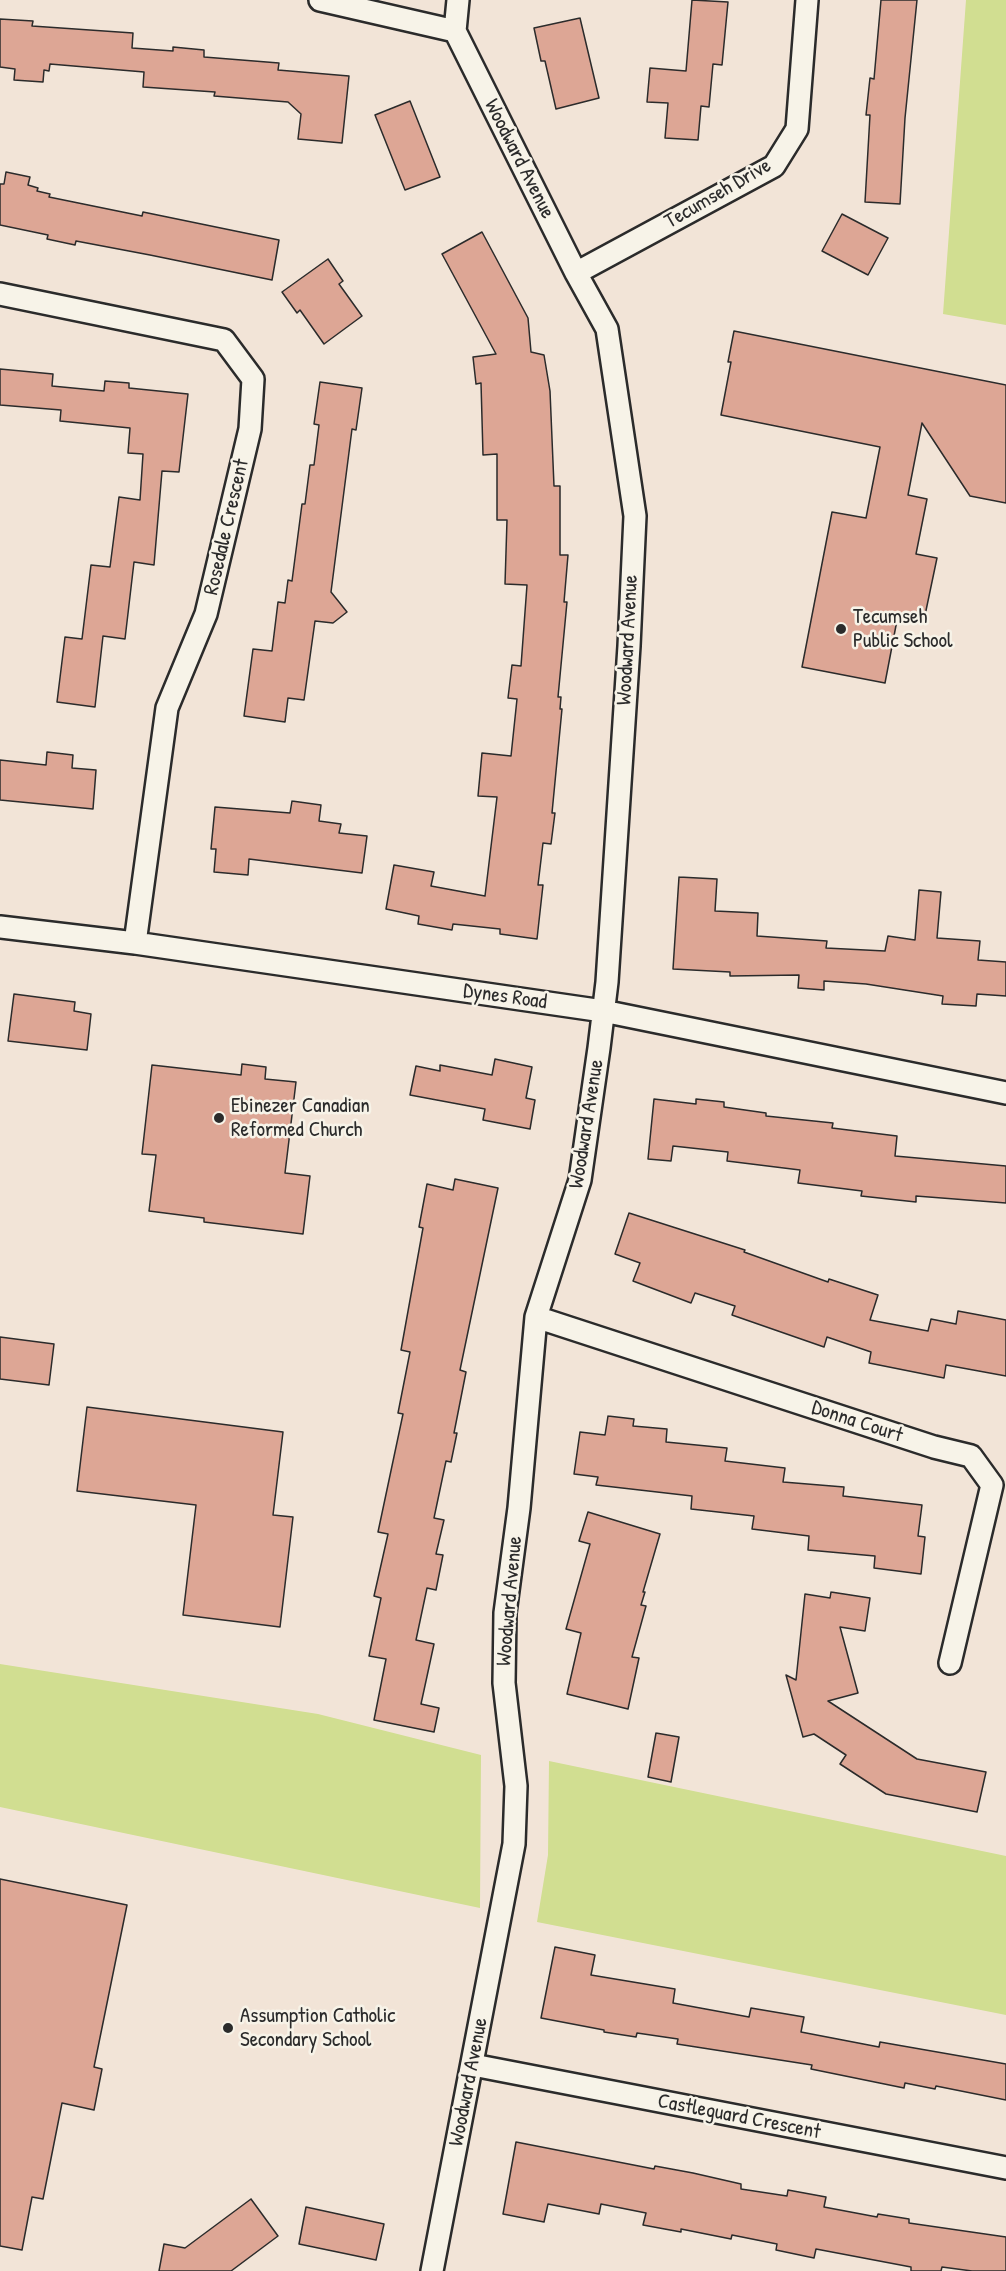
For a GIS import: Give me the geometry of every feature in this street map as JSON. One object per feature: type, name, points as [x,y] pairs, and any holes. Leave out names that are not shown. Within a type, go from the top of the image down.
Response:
[{"type":"street","points":[[320,0],[455,31],[458,0]]},
{"type":"street","name":"Tecumseh Drive","points":[[576,273],[774,166],[796,129],[807,0]]},
{"type":"street","name":"Woodward Avenue","points":[[432,2271],[514,1844],[516,1786],[504,1683],[505,1613],[519,1508],[536,1317],[580,1180],[607,982],[634,516],[607,329],[576,273],[455,31]]},
{"type":"street","name":"Rosedale Crescent","points":[[0,294],[224,340],[253,380],[250,429],[206,614],[167,708],[135,943]]},
{"type":"street","name":"Dynes Road","points":[[0,927],[135,943],[603,1011],[1006,1093]]},
{"type":"street","name":"Donna Court","points":[[536,1317],[934,1448],[971,1456],[992,1485],[950,1663]]},
{"type":"street","name":"Castleguard Crescent","points":[[473,2065],[1006,2168]]},
{"type":"green space","points":[[966,0],[1006,0],[1006,325],[943,314]]},
{"type":"green space","points":[[0,1664],[318,1714],[481,1755],[480,1908],[0,1807]]},
{"type":"green space","points":[[549,1761],[1006,1856],[1006,2015],[537,1922],[548,1855]]},
{"type":"building","points":[[692,0],[728,2],[722,65],[713,64],[709,107],[701,106],[698,140],[665,138],[668,103],[647,102],[650,68],[686,71]]},
{"type":"building","points":[[881,0],[917,0],[905,118],[900,204],[865,202],[870,115],[866,115],[870,78],[874,79]]},
{"type":"building","points":[[580,18],[599,98],[556,109],[545,61],[541,61],[534,28]]},
{"type":"building","points":[[0,19],[33,21],[32,26],[133,33],[132,48],[173,51],[173,47],[204,50],[204,57],[279,63],[278,70],[349,76],[342,143],[298,139],[301,114],[288,102],[214,96],[215,92],[143,87],[144,72],[50,64],[49,71],[44,70],[43,82],[14,80],[15,69],[0,67]]},
{"type":"building","points":[[410,101],[440,177],[405,190],[375,115]]},
{"type":"building","points":[[6,172],[30,177],[28,185],[38,188],[37,191],[50,194],[49,197],[142,216],[143,212],[279,240],[272,280],[76,241],[75,245],[47,239],[48,235],[0,225],[0,184],[4,184]]},
{"type":"building","points":[[842,214],[888,238],[868,275],[822,251]]},
{"type":"building","points":[[482,232],[528,318],[531,352],[544,355],[550,391],[554,486],[560,486],[560,555],[568,555],[564,602],[567,602],[558,697],[561,697],[560,709],[562,709],[552,813],[555,813],[551,844],[543,843],[538,885],[543,885],[537,939],[500,934],[500,929],[453,924],[452,930],[418,924],[419,916],[386,909],[394,865],[434,872],[431,886],[485,896],[497,797],[478,796],[482,753],[511,756],[517,699],[508,698],[512,665],[521,666],[527,585],[505,584],[507,520],[497,520],[497,454],[483,455],[481,383],[476,384],[473,357],[496,354],[442,254]]},
{"type":"building","points":[[328,259],[343,281],[339,284],[362,316],[324,344],[300,310],[297,313],[282,292]]},
{"type":"building","points":[[734,331],[1006,385],[1006,503],[970,496],[922,423],[908,495],[927,499],[916,554],[937,558],[924,620],[898,615],[885,683],[802,667],[832,512],[866,518],[880,447],[721,415]]},
{"type":"building","points":[[0,369],[53,374],[52,386],[104,391],[105,381],[129,383],[129,388],[188,394],[179,472],[162,471],[154,565],[134,562],[125,639],[103,636],[95,707],[57,702],[65,637],[82,639],[91,565],[110,567],[119,497],[140,500],[143,454],[128,453],[130,428],[60,421],[61,410],[0,405]]},
{"type":"building","points":[[320,382],[362,388],[356,430],[352,429],[331,592],[347,612],[333,623],[315,621],[304,700],[288,698],[285,722],[244,716],[253,649],[272,651],[278,602],[285,603],[288,580],[292,581],[302,504],[305,504],[310,465],[314,465],[319,425],[314,424]]},
{"type":"building","points":[[47,752],[73,755],[72,768],[96,770],[93,809],[0,800],[0,760],[46,765]]},
{"type":"building","points":[[292,801],[321,805],[319,821],[341,824],[339,833],[367,836],[362,873],[249,859],[248,875],[214,872],[216,849],[211,849],[215,807],[290,813]]},
{"type":"building","points":[[679,877],[717,879],[715,911],[758,913],[757,936],[827,941],[826,948],[885,951],[888,936],[915,940],[919,890],[941,892],[937,938],[980,941],[978,960],[1006,962],[1006,996],[977,994],[976,1006],[942,1004],[943,996],[866,984],[824,981],[824,990],[798,988],[799,975],[730,976],[730,972],[673,969]]},
{"type":"building","points":[[14,994],[75,1002],[74,1011],[91,1014],[87,1050],[8,1041]]},
{"type":"building","points":[[495,1059],[532,1067],[526,1098],[535,1100],[530,1129],[483,1120],[485,1109],[410,1095],[416,1066],[440,1071],[440,1065],[492,1075]]},
{"type":"building","name":"Ebinezer Canadian Reformed Church","points":[[242,1064],[266,1067],[265,1079],[296,1082],[285,1173],[310,1176],[303,1234],[204,1222],[204,1218],[149,1211],[156,1155],[142,1154],[152,1065],[241,1075]]},
{"type":"building","points":[[654,1099],[696,1104],[696,1099],[724,1102],[724,1107],[766,1113],[766,1116],[833,1123],[832,1128],[897,1136],[895,1156],[1006,1166],[1006,1203],[916,1196],[916,1202],[861,1196],[862,1191],[798,1183],[800,1170],[727,1161],[728,1152],[673,1146],[671,1161],[648,1159]]},
{"type":"building","points":[[455,1179],[498,1188],[460,1370],[466,1372],[454,1433],[457,1433],[451,1462],[446,1461],[434,1518],[444,1520],[436,1554],[443,1555],[436,1590],[427,1588],[416,1640],[434,1644],[421,1704],[439,1708],[434,1732],[374,1720],[386,1659],[369,1656],[381,1598],[374,1596],[388,1534],[378,1532],[403,1414],[398,1413],[410,1352],[401,1350],[423,1228],[419,1227],[427,1184],[453,1190]]},
{"type":"building","points":[[629,1213],[745,1250],[744,1252],[828,1282],[829,1279],[878,1295],[870,1320],[928,1331],[931,1319],[956,1324],[958,1311],[1006,1320],[1006,1376],[946,1365],[944,1378],[869,1363],[871,1352],[827,1337],[824,1347],[732,1315],[735,1306],[695,1293],[691,1303],[633,1281],[640,1263],[615,1254]]},
{"type":"building","points":[[0,1337],[54,1344],[49,1385],[0,1379]]},
{"type":"building","points":[[87,1407],[283,1432],[273,1515],[293,1517],[280,1627],[183,1615],[196,1505],[77,1491]]},
{"type":"building","points":[[608,1416],[634,1419],[633,1426],[667,1429],[666,1442],[727,1448],[725,1461],[785,1468],[783,1482],[844,1487],[843,1496],[922,1505],[918,1536],[925,1537],[921,1574],[874,1568],[875,1556],[808,1550],[809,1536],[752,1529],[754,1516],[691,1509],[692,1496],[596,1485],[598,1477],[574,1474],[580,1432],[605,1435]]},
{"type":"building","points":[[588,1512],[660,1534],[643,1592],[645,1592],[641,1605],[646,1606],[632,1657],[639,1658],[628,1709],[567,1694],[581,1633],[566,1629],[590,1544],[579,1541]]},
{"type":"building","points":[[831,1592],[870,1598],[865,1631],[840,1627],[858,1693],[828,1701],[917,1759],[986,1772],[977,1812],[886,1794],[840,1764],[846,1755],[814,1734],[803,1737],[786,1675],[796,1680],[805,1594],[830,1598]]},
{"type":"building","points":[[656,1733],[679,1737],[671,1782],[648,1777]]},
{"type":"building","points":[[0,1879],[127,1905],[94,2067],[102,2069],[94,2110],[62,2103],[43,2199],[32,2197],[22,2250],[0,2246]]},
{"type":"building","points":[[555,1947],[595,1955],[591,1975],[675,1989],[673,2003],[749,2017],[751,2008],[804,2017],[801,2032],[879,2047],[880,2042],[1006,2064],[1006,2100],[936,2086],[935,2089],[905,2083],[904,2088],[811,2069],[812,2065],[677,2044],[678,2039],[637,2033],[636,2037],[541,2018]]},
{"type":"building","points":[[516,2142],[654,2169],[655,2166],[693,2173],[741,2184],[741,2189],[787,2196],[788,2190],[826,2197],[824,2207],[877,2217],[878,2214],[909,2219],[909,2223],[1006,2237],[1006,2271],[972,2271],[942,2267],[941,2271],[911,2271],[911,2267],[816,2249],[814,2258],[776,2250],[777,2244],[732,2235],[731,2239],[681,2229],[681,2232],[643,2225],[646,2213],[601,2204],[599,2214],[548,2204],[544,2222],[503,2214]]},
{"type":"building","points":[[251,2199],[278,2236],[231,2271],[159,2271],[164,2244],[185,2248]]},
{"type":"building","points":[[306,2207],[384,2224],[376,2260],[299,2244]]},
{"type":"place","name":"Tecumseh Public School","points":[[841,629]]},
{"type":"place","name":"Ebinezer Canadian Reformed Church","points":[[219,1118]]},
{"type":"place","name":"Assumption Catholic Secondary School","points":[[228,2028]]}]
